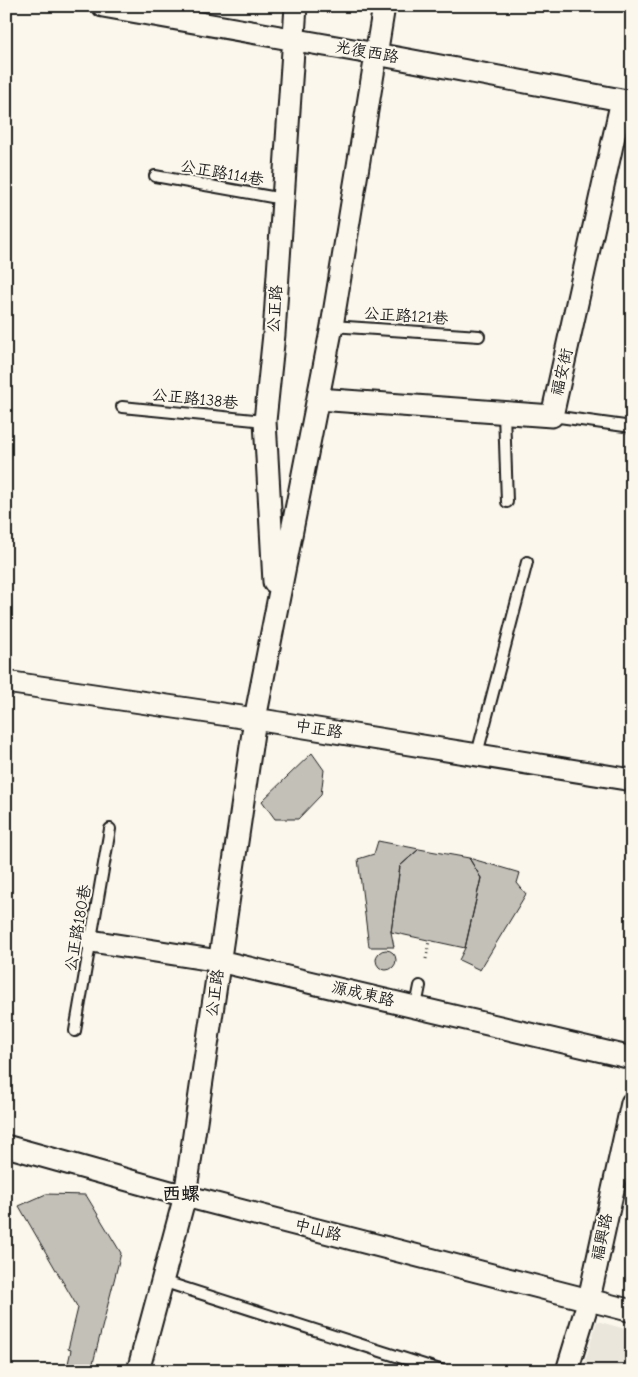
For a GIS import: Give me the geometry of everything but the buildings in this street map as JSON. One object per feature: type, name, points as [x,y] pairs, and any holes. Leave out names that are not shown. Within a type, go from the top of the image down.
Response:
[{"type":"street","name":"光復西路","points":[[104,6],[627,101]]},
{"type":"street","name":"公正路","points":[[276,612],[265,421],[284,199],[296,6]]},
{"type":"street","name":"公正路","points":[[138,1371],[185,1196],[255,719],[332,326],[384,6]]},
{"type":"street","name":"福安街","points":[[318,399],[552,416],[627,101]]},
{"type":"street","name":"中正路","points":[[6,682],[255,719],[632,780]]},
{"type":"street","name":"源成東路","points":[[91,941],[219,961],[632,1058]]},
{"type":"street","name":"福興路","points":[[567,1371],[589,1299],[632,1103]]},
{"type":"street","name":"中山路","points":[[6,1146],[185,1196],[632,1311]]},
{"type":"lane","name":"公正路114巷","points":[[155,176],[284,199]]},
{"type":"lane","name":"公正路121巷","points":[[332,326],[479,336]]},
{"type":"lane","name":"公正路138巷","points":[[122,407],[265,421]]},
{"type":"lane","points":[[504,412],[507,502]]},
{"type":"lane","points":[[552,416],[632,427]]},
{"type":"lane","points":[[477,754],[527,562]]},
{"type":"lane","name":"公正路180巷","points":[[76,1032],[110,829]]},
{"type":"lane","points":[[416,1006],[420,986]]},
{"type":"lane","points":[[162,1280],[443,1371]]},
{"type":"path","points":[[426,959],[429,940]]},
{"type":"shaded area","points":[[597,1321],[632,1331],[632,1371],[582,1371]]},
{"type":"district","name":"西螺","points":[[181,1194]]}]
